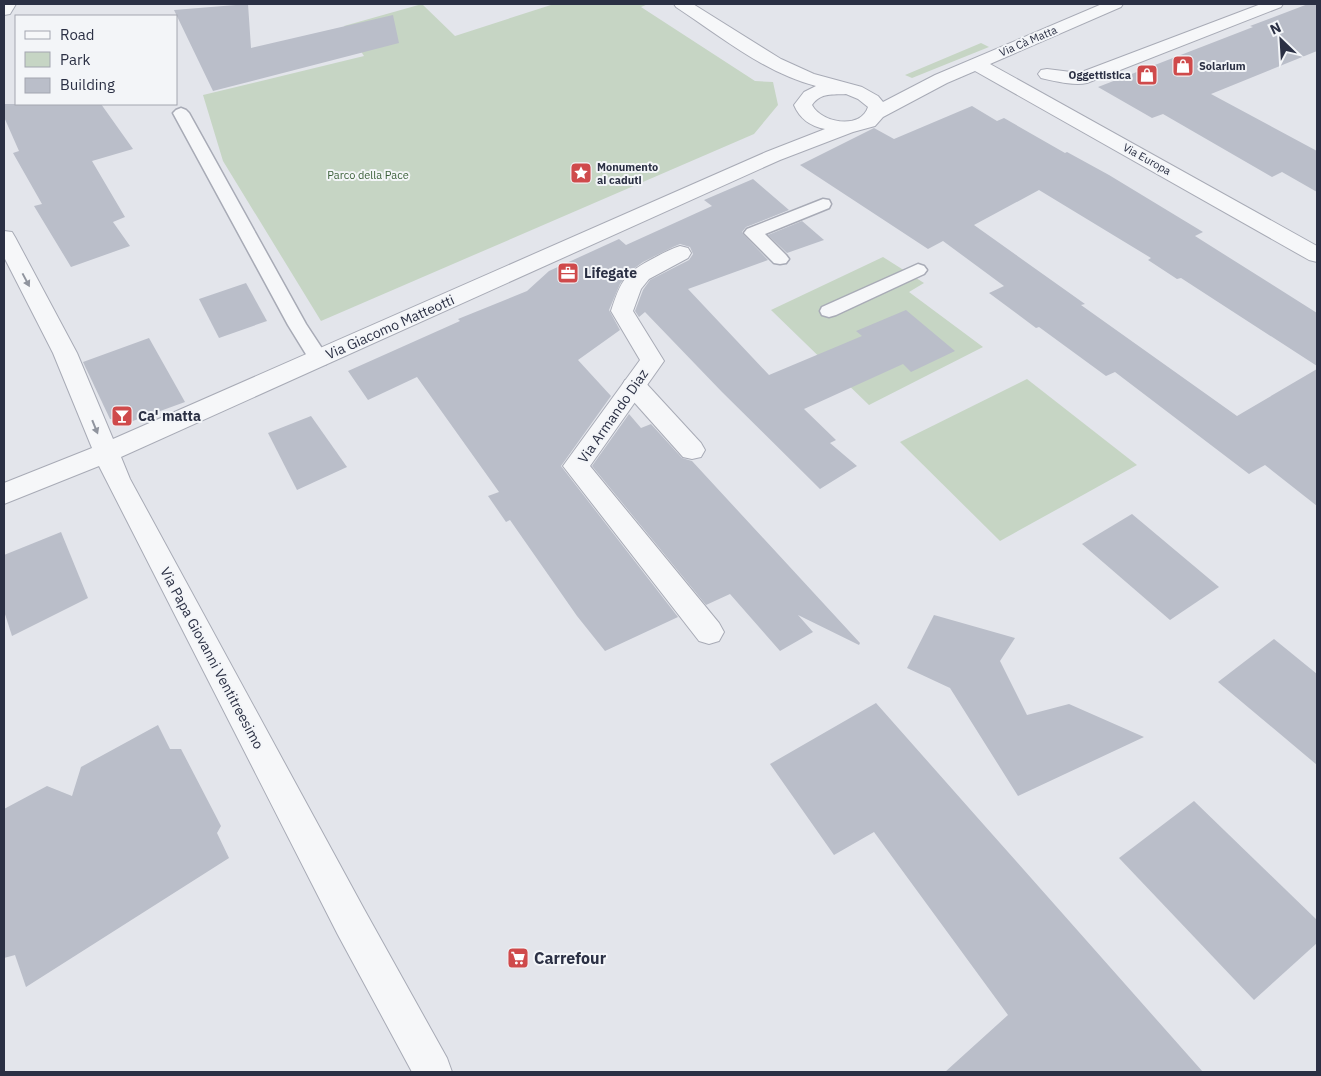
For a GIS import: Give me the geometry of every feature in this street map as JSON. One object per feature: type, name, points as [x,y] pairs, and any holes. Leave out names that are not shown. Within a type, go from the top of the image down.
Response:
[{"type":"street","points":[[4,10],[8,4]]},
{"type":"street","points":[[682,4],[776,64],[808,78],[850,90],[874,100],[877,113]]},
{"type":"street","name":"Via Cà Matta","points":[[877,113],[941,79],[1115,4]]},
{"type":"street","points":[[1047,74],[1081,79],[1274,4]]},
{"type":"street","points":[[1199,14],[1220,25]]},
{"type":"street","points":[[776,64],[796,82],[806,107],[820,90],[850,90]]},
{"type":"street","name":"Via Europa","points":[[976,64],[1317,255]]},
{"type":"street","name":"Via Cà Matta","points":[[850,90],[884,88],[941,79]]},
{"type":"street","name":"Via Giacomo Matteotti","points":[[773,156],[795,134],[806,107],[824,124],[848,127]]},
{"type":"street","name":"Via Giacomo Matteotti","points":[[4,494],[106,453],[773,156],[848,127],[867,123],[877,113]]},
{"type":"street","name":"Via Papa Giovanni Ventitreesimo","points":[[4,237],[65,354],[117,479],[342,904],[434,1072]]},
{"type":"street","name":"Via Armando Diaz","points":[[680,253],[641,274],[630,287],[622,311],[652,362],[576,466],[709,632]]},
{"type":"street","points":[[634,386],[692,450]]},
{"type":"lane","points":[[181,112],[297,325],[319,359]]},
{"type":"lane","points":[[780,260],[753,233],[823,204]]},
{"type":"lane","points":[[829,311],[918,270]]},
{"type":"green space","name":"Parco della Pace","points":[[422,4],[455,36],[554,4],[648,4],[641,7],[755,81],[773,82],[778,105],[754,134],[321,321],[223,161],[203,95],[364,56],[344,26]]},
{"type":"green space","points":[[981,43],[989,47],[912,78],[905,75]]},
{"type":"green space","points":[[883,257],[924,283],[909,292],[983,347],[869,405],[771,310]]},
{"type":"green space","points":[[1027,379],[1137,465],[1000,541],[900,442]]},
{"type":"building","points":[[248,4],[251,48],[393,15],[399,43],[213,91],[174,10]]},
{"type":"building","points":[[1308,4],[1317,4],[1317,51],[1211,94],[1317,151],[1317,192],[1282,172],[1272,177],[1163,114],[1152,118],[1098,87],[1253,27],[1250,26]]},
{"type":"building","points":[[4,104],[102,105],[133,149],[92,161],[125,217],[113,222],[130,246],[71,267],[34,206],[42,204],[13,153],[19,151],[4,117]]},
{"type":"building","points":[[972,106],[997,121],[1004,118],[1065,153],[1067,152],[1109,175],[1203,232],[1195,236],[1317,313],[1317,366],[1181,278],[1177,279],[1148,260],[1151,258],[1039,190],[974,225],[1085,304],[1081,305],[1237,416],[1317,369],[1317,506],[1265,465],[1249,474],[1115,372],[1106,376],[1039,327],[1036,328],[989,293],[1004,286],[943,241],[928,249],[800,165],[874,128],[894,139]]},
{"type":"building","points":[[753,179],[789,210],[746,227],[742,232],[768,260],[688,289],[769,375],[862,336],[856,331],[906,310],[955,351],[911,372],[903,364],[804,409],[836,440],[830,443],[857,466],[820,489],[645,312],[639,317],[635,311],[643,290],[650,280],[689,260],[693,254],[690,247],[680,244],[643,262],[629,272],[620,284],[609,310],[620,330],[578,360],[611,396],[561,466],[678,617],[605,651],[577,616],[510,520],[506,522],[488,496],[499,492],[417,377],[368,400],[348,371],[460,321],[458,319],[527,291],[549,271],[619,239],[626,245],[712,206],[704,200]]},
{"type":"building","points":[[802,221],[824,240],[787,253],[768,235]]},
{"type":"building","points":[[246,283],[267,321],[219,338],[199,299]]},
{"type":"building","points":[[149,338],[185,402],[130,422],[110,419],[83,362]]},
{"type":"building","points":[[629,414],[641,428],[651,424],[682,458],[692,461],[860,643],[859,645],[798,615],[813,632],[780,651],[730,594],[706,605],[592,466]]},
{"type":"building","points":[[311,416],[347,467],[297,490],[268,433]]},
{"type":"building","points":[[1132,514],[1219,587],[1170,620],[1082,544]]},
{"type":"building","points":[[61,532],[88,598],[12,636],[4,611],[4,555]]},
{"type":"building","points":[[934,615],[1015,638],[1000,661],[1027,715],[1069,704],[1144,737],[1018,796],[950,688],[907,668]]},
{"type":"building","points":[[1274,639],[1317,674],[1317,765],[1218,682]]},
{"type":"building","points":[[876,703],[1203,1072],[945,1072],[1008,1015],[874,832],[834,855],[770,764]]},
{"type":"building","points":[[158,725],[170,749],[181,749],[221,826],[217,833],[229,858],[26,987],[15,955],[4,958],[4,809],[47,786],[72,796],[81,767]]},
{"type":"building","points":[[1194,801],[1317,920],[1317,943],[1254,1000],[1119,858]]},
{"type":"place","name":"Solarium","points":[[1183,66]]},
{"type":"place","name":"Oggettistica","points":[[1147,75]]},
{"type":"place","name":"Monumento ai caduti","points":[[581,173]]},
{"type":"place","name":"Lifegate","points":[[568,273]]},
{"type":"place","name":"Ca' matta","points":[[122,416]]},
{"type":"place","name":"Carrefour","points":[[518,958]]}]
